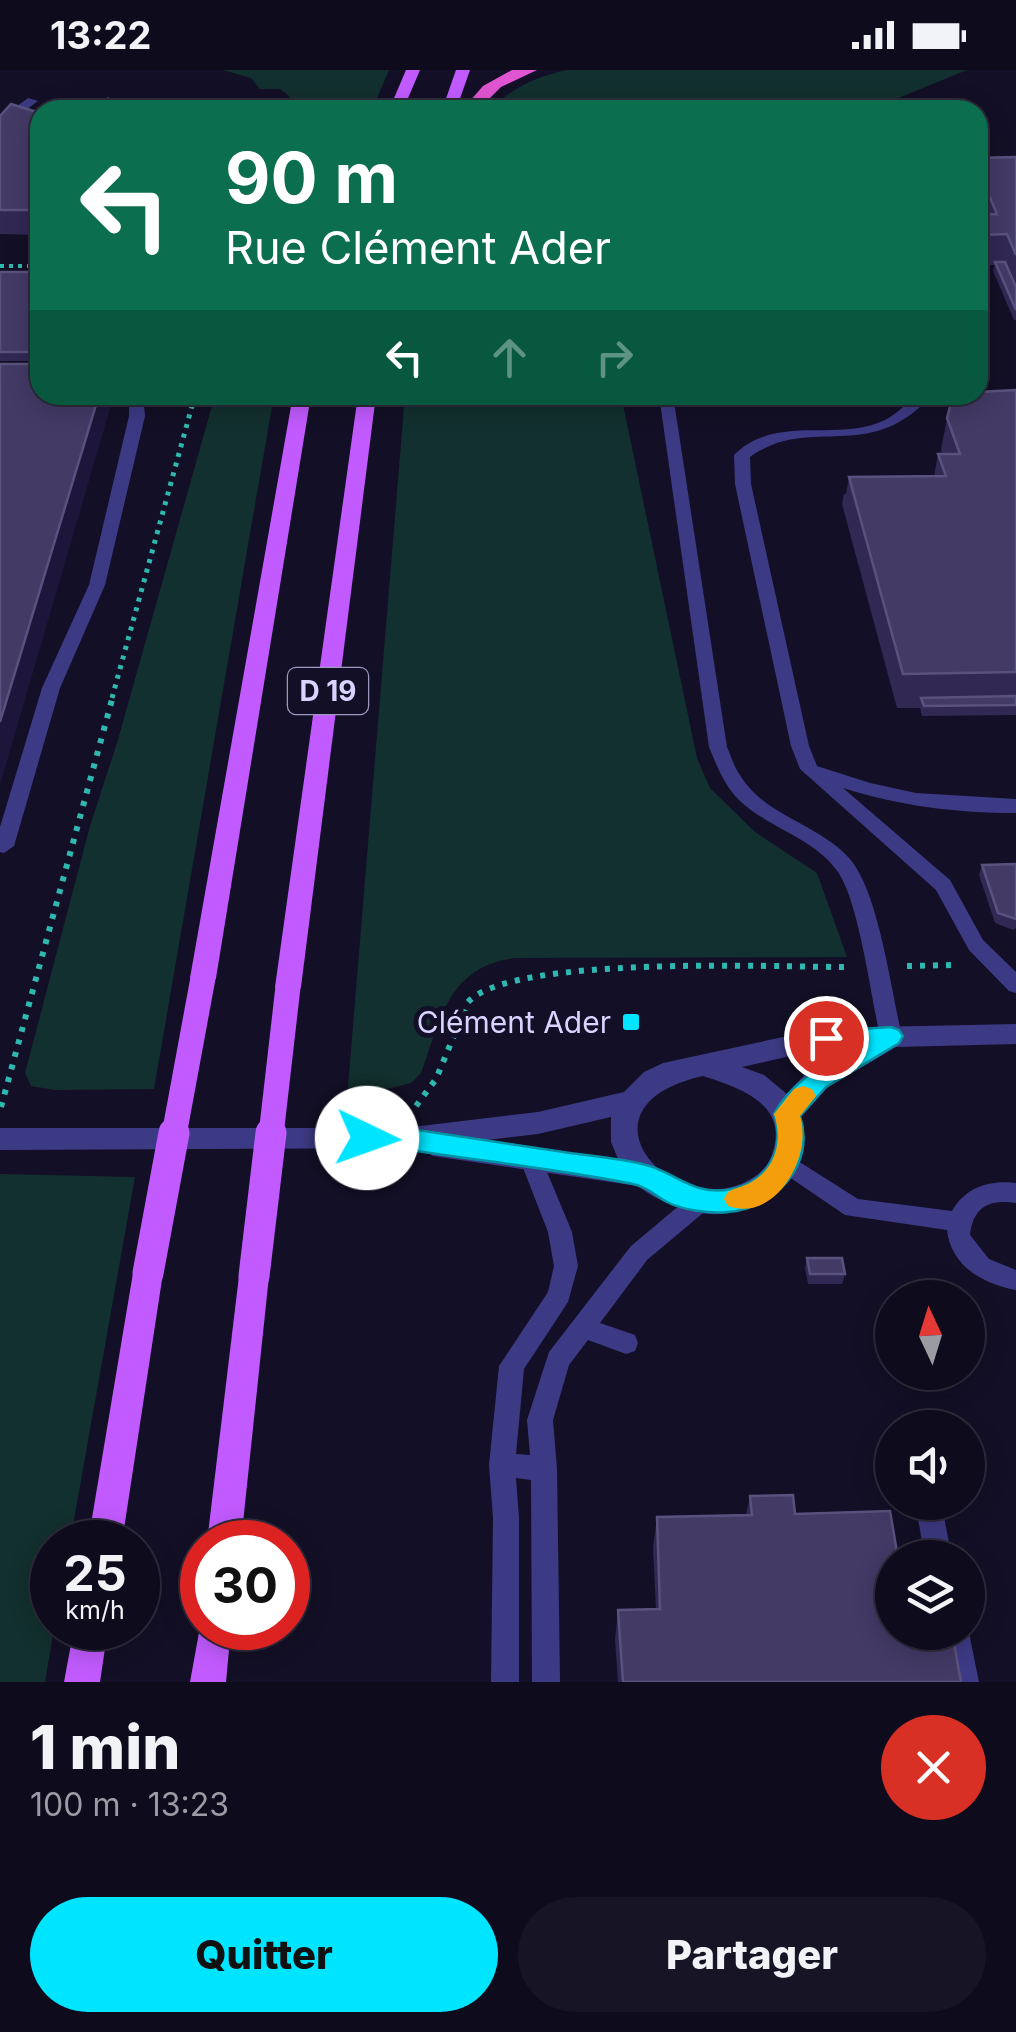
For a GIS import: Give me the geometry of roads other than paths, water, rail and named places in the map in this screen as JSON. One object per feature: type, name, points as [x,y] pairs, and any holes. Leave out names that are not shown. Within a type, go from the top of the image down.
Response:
[{"type":"highway","points":[[476,100],[494,83],[529,70]]},
{"type":"main road","points":[[400,100],[413,70]]},
{"type":"main road","points":[[452,100],[463,70]]},
{"type":"main road","name":"D 19","points":[[109,1520],[300,405]]},
{"type":"main road","name":"D 19","points":[[226,1520],[288,986],[367,405]]},
{"type":"main road","points":[[82,1682],[87,1650]]},
{"type":"main road","points":[[208,1682],[212,1650]]},
{"type":"street","points":[[710,1067],[756,1081],[774,1096],[787,1114],[792,1130],[787,1163],[773,1181],[753,1194],[728,1201],[701,1201],[660,1187],[631,1158],[624,1138],[624,1119],[631,1101],[663,1074],[710,1067],[786,1044],[891,1036],[1016,1034]]},
{"type":"street","points":[[787,1114],[817,1080],[891,1036]]},
{"type":"street","points":[[0,1139],[404,1138],[538,1123],[631,1101]]},
{"type":"street","points":[[404,1138],[644,1175]]},
{"type":"lane","points":[[0,125],[30,102]]},
{"type":"lane","points":[[4,846],[51,688],[97,585],[136,405]]},
{"type":"lane","points":[[667,405],[718,747],[734,781],[756,804],[821,842],[848,869],[891,1036]]},
{"type":"lane","points":[[911,405],[881,427],[790,436],[750,448],[742,455],[743,484],[800,746],[809,769],[943,885],[976,946],[1016,985]]},
{"type":"lane","points":[[809,769],[864,789],[921,801],[1016,806]]},
{"type":"lane","points":[[505,1682],[506,1518],[502,1465],[512,1366],[559,1295],[566,1266],[560,1232],[531,1160]]},
{"type":"lane","points":[[787,1163],[853,1208],[958,1222]]},
{"type":"lane","points":[[1016,1192],[988,1192],[974,1198],[963,1208],[958,1222],[958,1235],[974,1262],[988,1272],[1016,1280]]},
{"type":"lane","points":[[546,1682],[540,1420],[558,1360],[639,1254],[701,1201]]},
{"type":"lane","points":[[581,1326],[626,1343]]},
{"type":"lane","points":[[502,1465],[544,1469]]},
{"type":"lane","points":[[959,1650],[966,1682]]},
{"type":"place","name":"Clément Ader","points":[[631,1022]]}]
